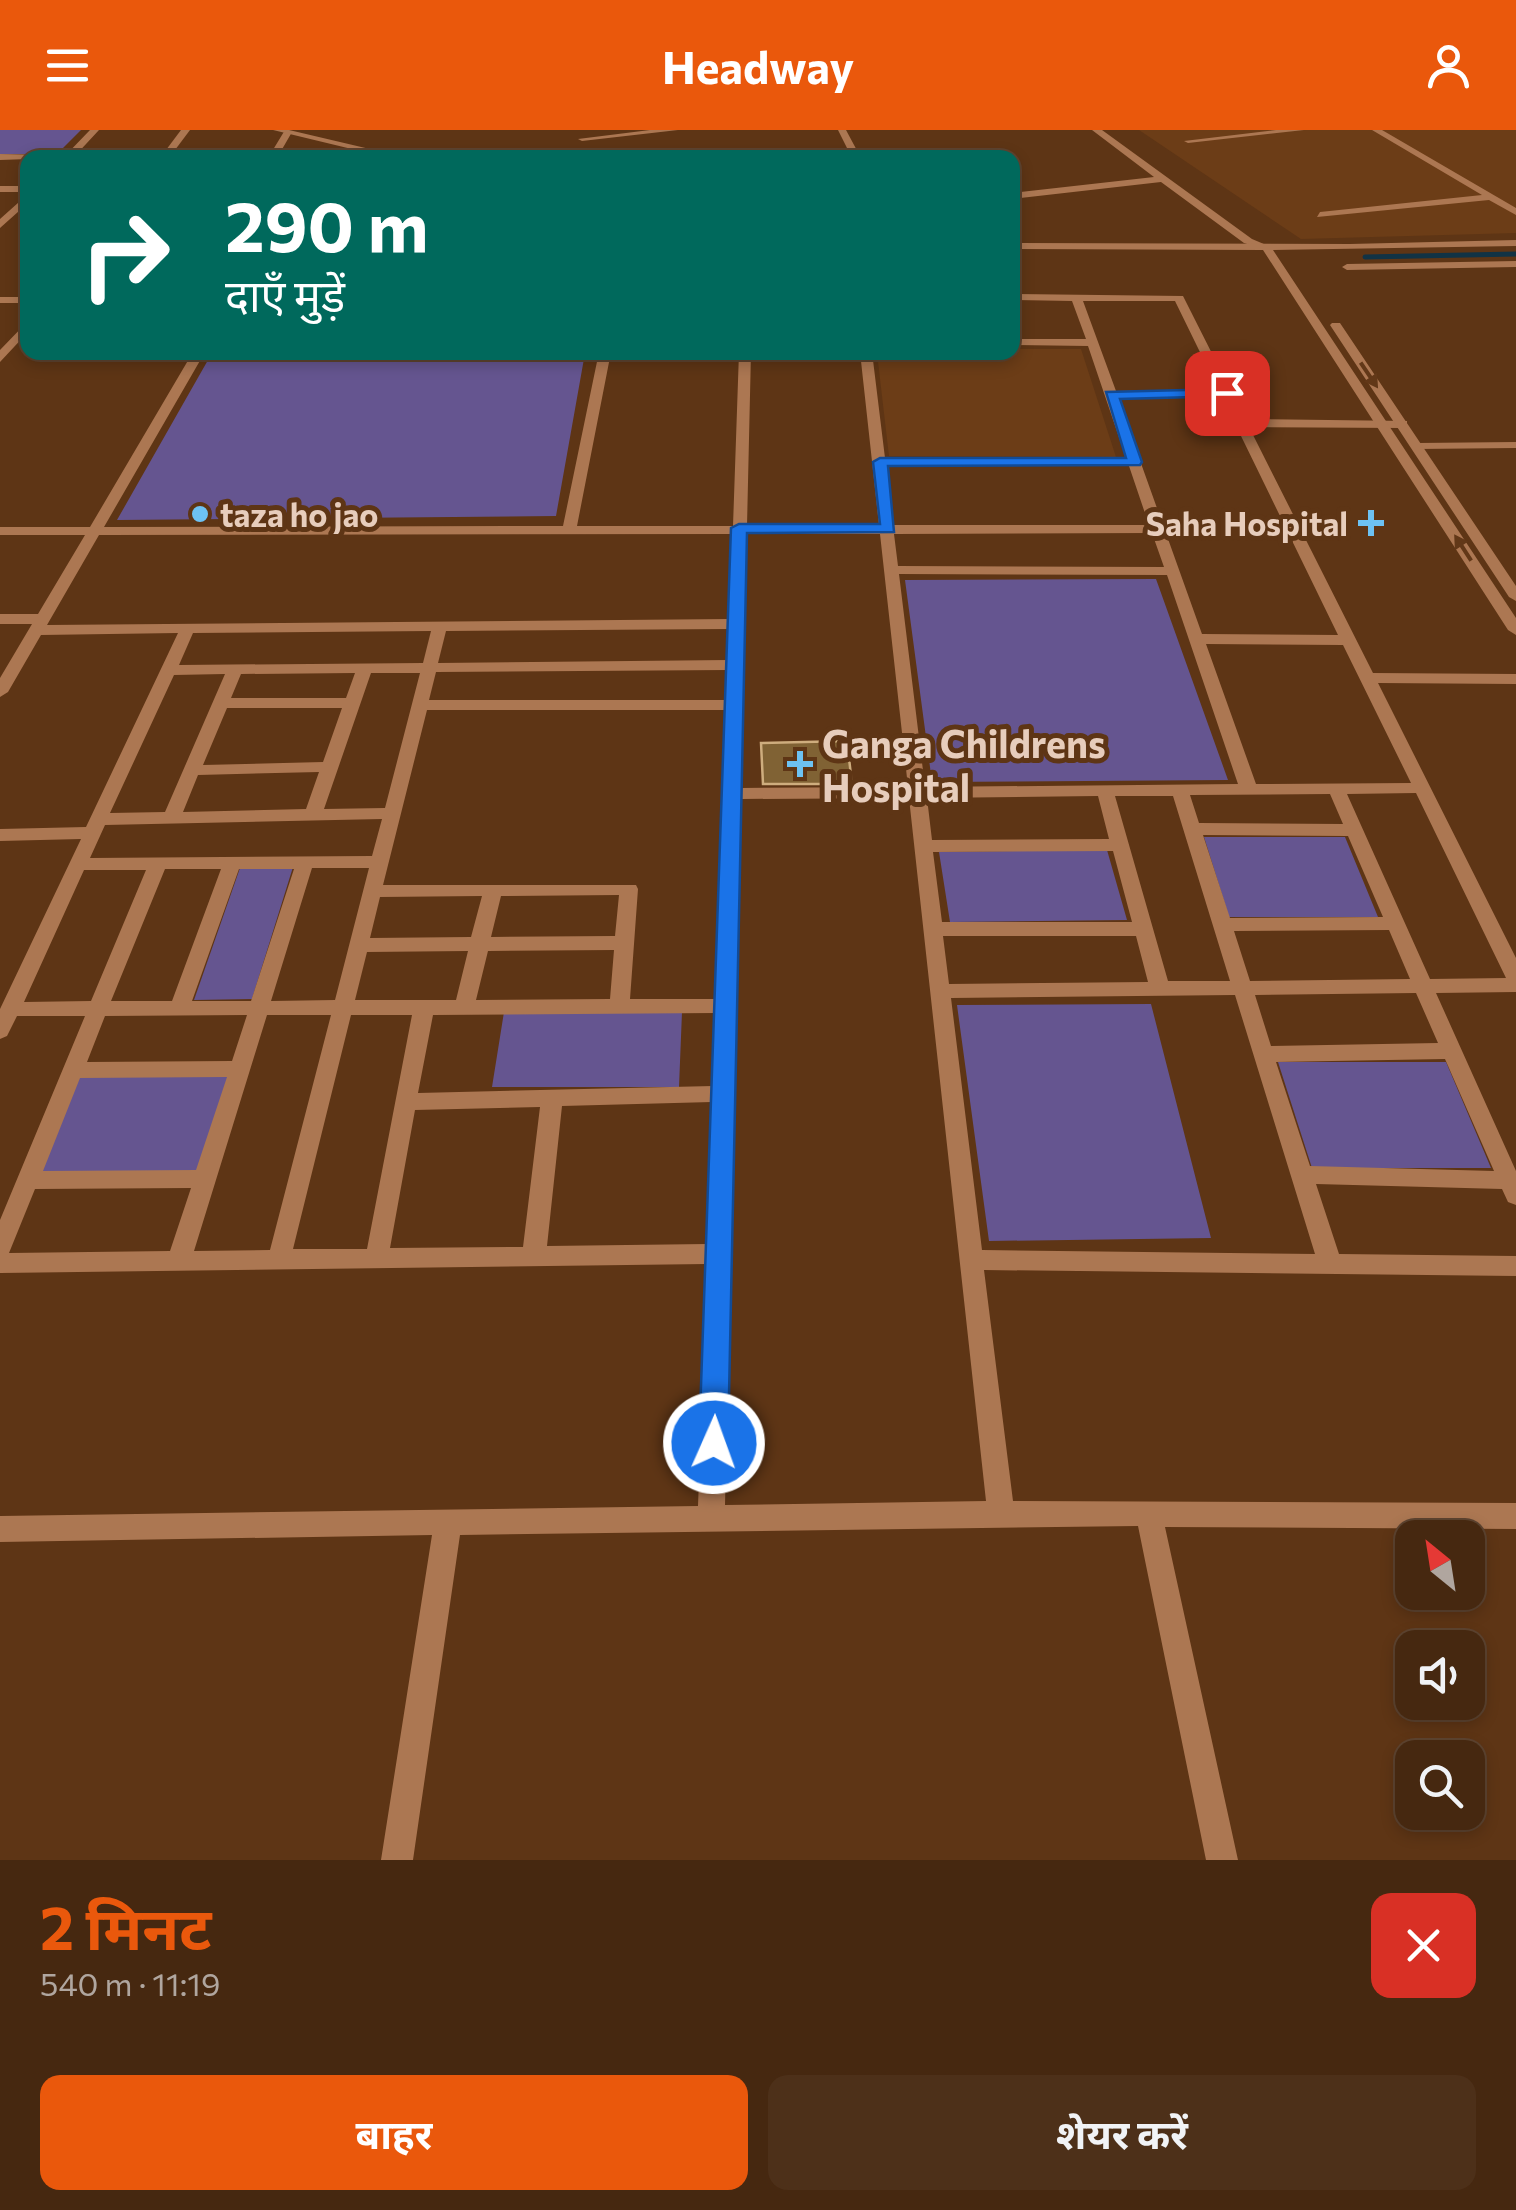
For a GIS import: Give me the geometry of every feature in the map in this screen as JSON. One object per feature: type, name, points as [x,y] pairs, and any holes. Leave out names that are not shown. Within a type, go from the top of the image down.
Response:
[{"type":"street","points":[[75,150],[94,130]]},
{"type":"street","points":[[170,150],[186,130]]},
{"type":"street","points":[[1096,130],[1248,241],[1292,260],[1516,597]]},
{"type":"street","points":[[1114,130],[1268,240],[1266,247],[1516,630]]},
{"type":"street","points":[[281,131],[368,150]]},
{"type":"street","points":[[1020,195],[1163,178]]},
{"type":"street","points":[[0,225],[20,205]]},
{"type":"street","points":[[1020,246],[1516,243]]},
{"type":"street","points":[[1346,267],[1516,264]]},
{"type":"street","points":[[941,991],[1516,982],[1180,298],[1020,297]]},
{"type":"street","points":[[1077,298],[1249,790]]},
{"type":"street","points":[[0,358],[20,334]]},
{"type":"street","points":[[13,342],[20,342]]},
{"type":"street","points":[[1020,342],[1093,343]]},
{"type":"street","points":[[0,692],[194,360]]},
{"type":"street","points":[[570,529],[603,360]]},
{"type":"street","points":[[711,1518],[745,360]]},
{"type":"street","points":[[867,360],[1001,1514]]},
{"type":"street","points":[[1111,395],[1227,393]]},
{"type":"street","points":[[1241,423],[1402,424]]},
{"type":"street","points":[[880,462],[1134,462]]},
{"type":"street","points":[[0,531],[1158,529]]},
{"type":"street","points":[[893,570],[1172,570]]},
{"type":"street","points":[[0,619],[40,624],[188,628],[736,624]]},
{"type":"street","points":[[279,1260],[440,626]]},
{"type":"street","points":[[0,1031],[188,628]]},
{"type":"street","points":[[1196,640],[1349,640]]},
{"type":"street","points":[[168,670],[735,666]]},
{"type":"street","points":[[313,815],[366,667]]},
{"type":"street","points":[[172,818],[236,668]]},
{"type":"street","points":[[1368,678],[1516,679]]},
{"type":"street","points":[[221,703],[352,703]]},
{"type":"street","points":[[420,705],[734,705]]},
{"type":"street","points":[[192,770],[330,767]]},
{"type":"street","points":[[732,794],[1422,788]]},
{"type":"street","points":[[1302,1176],[1512,1188],[1336,789]]},
{"type":"street","points":[[1180,790],[1330,1264]]},
{"type":"street","points":[[1105,791],[1160,989]]},
{"type":"street","points":[[0,835],[172,818],[392,813]]},
{"type":"street","points":[[1192,829],[1354,830]]},
{"type":"street","points":[[925,846],[1120,845]]},
{"type":"street","points":[[78,864],[380,862]]},
{"type":"street","points":[[179,1008],[232,863]]},
{"type":"street","points":[[179,1260],[305,863]]},
{"type":"street","points":[[0,1248],[158,864]]},
{"type":"street","points":[[464,1007],[493,889]]},
{"type":"street","points":[[372,891],[630,889],[620,1007]]},
{"type":"street","points":[[1224,926],[1394,923]]},
{"type":"street","points":[[934,929],[1144,928]]},
{"type":"street","points":[[359,945],[625,943]]},
{"type":"street","points":[[10,1009],[726,1006]]},
{"type":"street","points":[[377,1258],[424,1008]]},
{"type":"street","points":[[1264,1054],[1450,1051]]},
{"type":"street","points":[[73,1070],[240,1069]]},
{"type":"street","points":[[406,1102],[723,1094]]},
{"type":"street","points":[[534,1256],[552,1098]]},
{"type":"street","points":[[28,1180],[205,1179]]},
{"type":"street","points":[[0,1262],[719,1254]]},
{"type":"street","points":[[972,1260],[1516,1266]]},
{"type":"street","points":[[0,1528],[1001,1514],[1516,1516]]},
{"type":"street","points":[[1149,1514],[1222,1860]]},
{"type":"street","points":[[397,1860],[448,1522]]},
{"type":"lane","points":[[583,144],[674,130]]},
{"type":"lane","points":[[1188,141],[1300,130]]},
{"type":"lane","points":[[1376,130],[1516,212]]},
{"type":"lane","points":[[583,144],[619,150]]},
{"type":"lane","points":[[1320,214],[1516,199]]},
{"type":"lane","points":[[1417,446],[1516,445]]},
{"type":"shaded area","points":[[0,130],[81,130],[61,150],[0,154]]},
{"type":"shaded area","points":[[1139,130],[1516,130],[1516,233],[1301,239]]},
{"type":"shaded area","points":[[1020,349],[1081,349],[1116,457],[889,456],[878,360],[1020,360]]},
{"type":"shaded area","points":[[208,360],[584,360],[556,516],[117,520]]},
{"type":"shaded area","points":[[1156,579],[1228,780],[932,782],[905,580]]},
{"type":"shaded area","points":[[1204,837],[1345,837],[1378,917],[1229,917]]},
{"type":"shaded area","points":[[1107,850],[1127,920],[950,922],[939,852]]},
{"type":"shaded area","points":[[293,867],[252,999],[194,1000],[240,868]]},
{"type":"shaded area","points":[[1151,1004],[1211,1238],[989,1241],[957,1005]]},
{"type":"shaded area","points":[[504,1012],[682,1012],[679,1087],[492,1087]]},
{"type":"shaded area","points":[[1278,1062],[1446,1062],[1491,1168],[1312,1168]]},
{"type":"shaded area","points":[[228,1076],[198,1171],[41,1173],[79,1077]]},
{"type":"building","points":[[847,741],[852,784],[763,784],[761,743]]},
{"type":"waterway","points":[[1365,257],[1516,254]]},
{"type":"place","name":"taza ho jao","points":[[200,514]]},
{"type":"place","name":"Saha Hospital","points":[[1371,523]]},
{"type":"place","name":"Ganga Childrens Hospital","points":[[800,764]]},
{"type":"route","points":[[714,1443],[739,528],[888,529],[880,462],[1134,462],[1111,395],[1227,393]]}]
